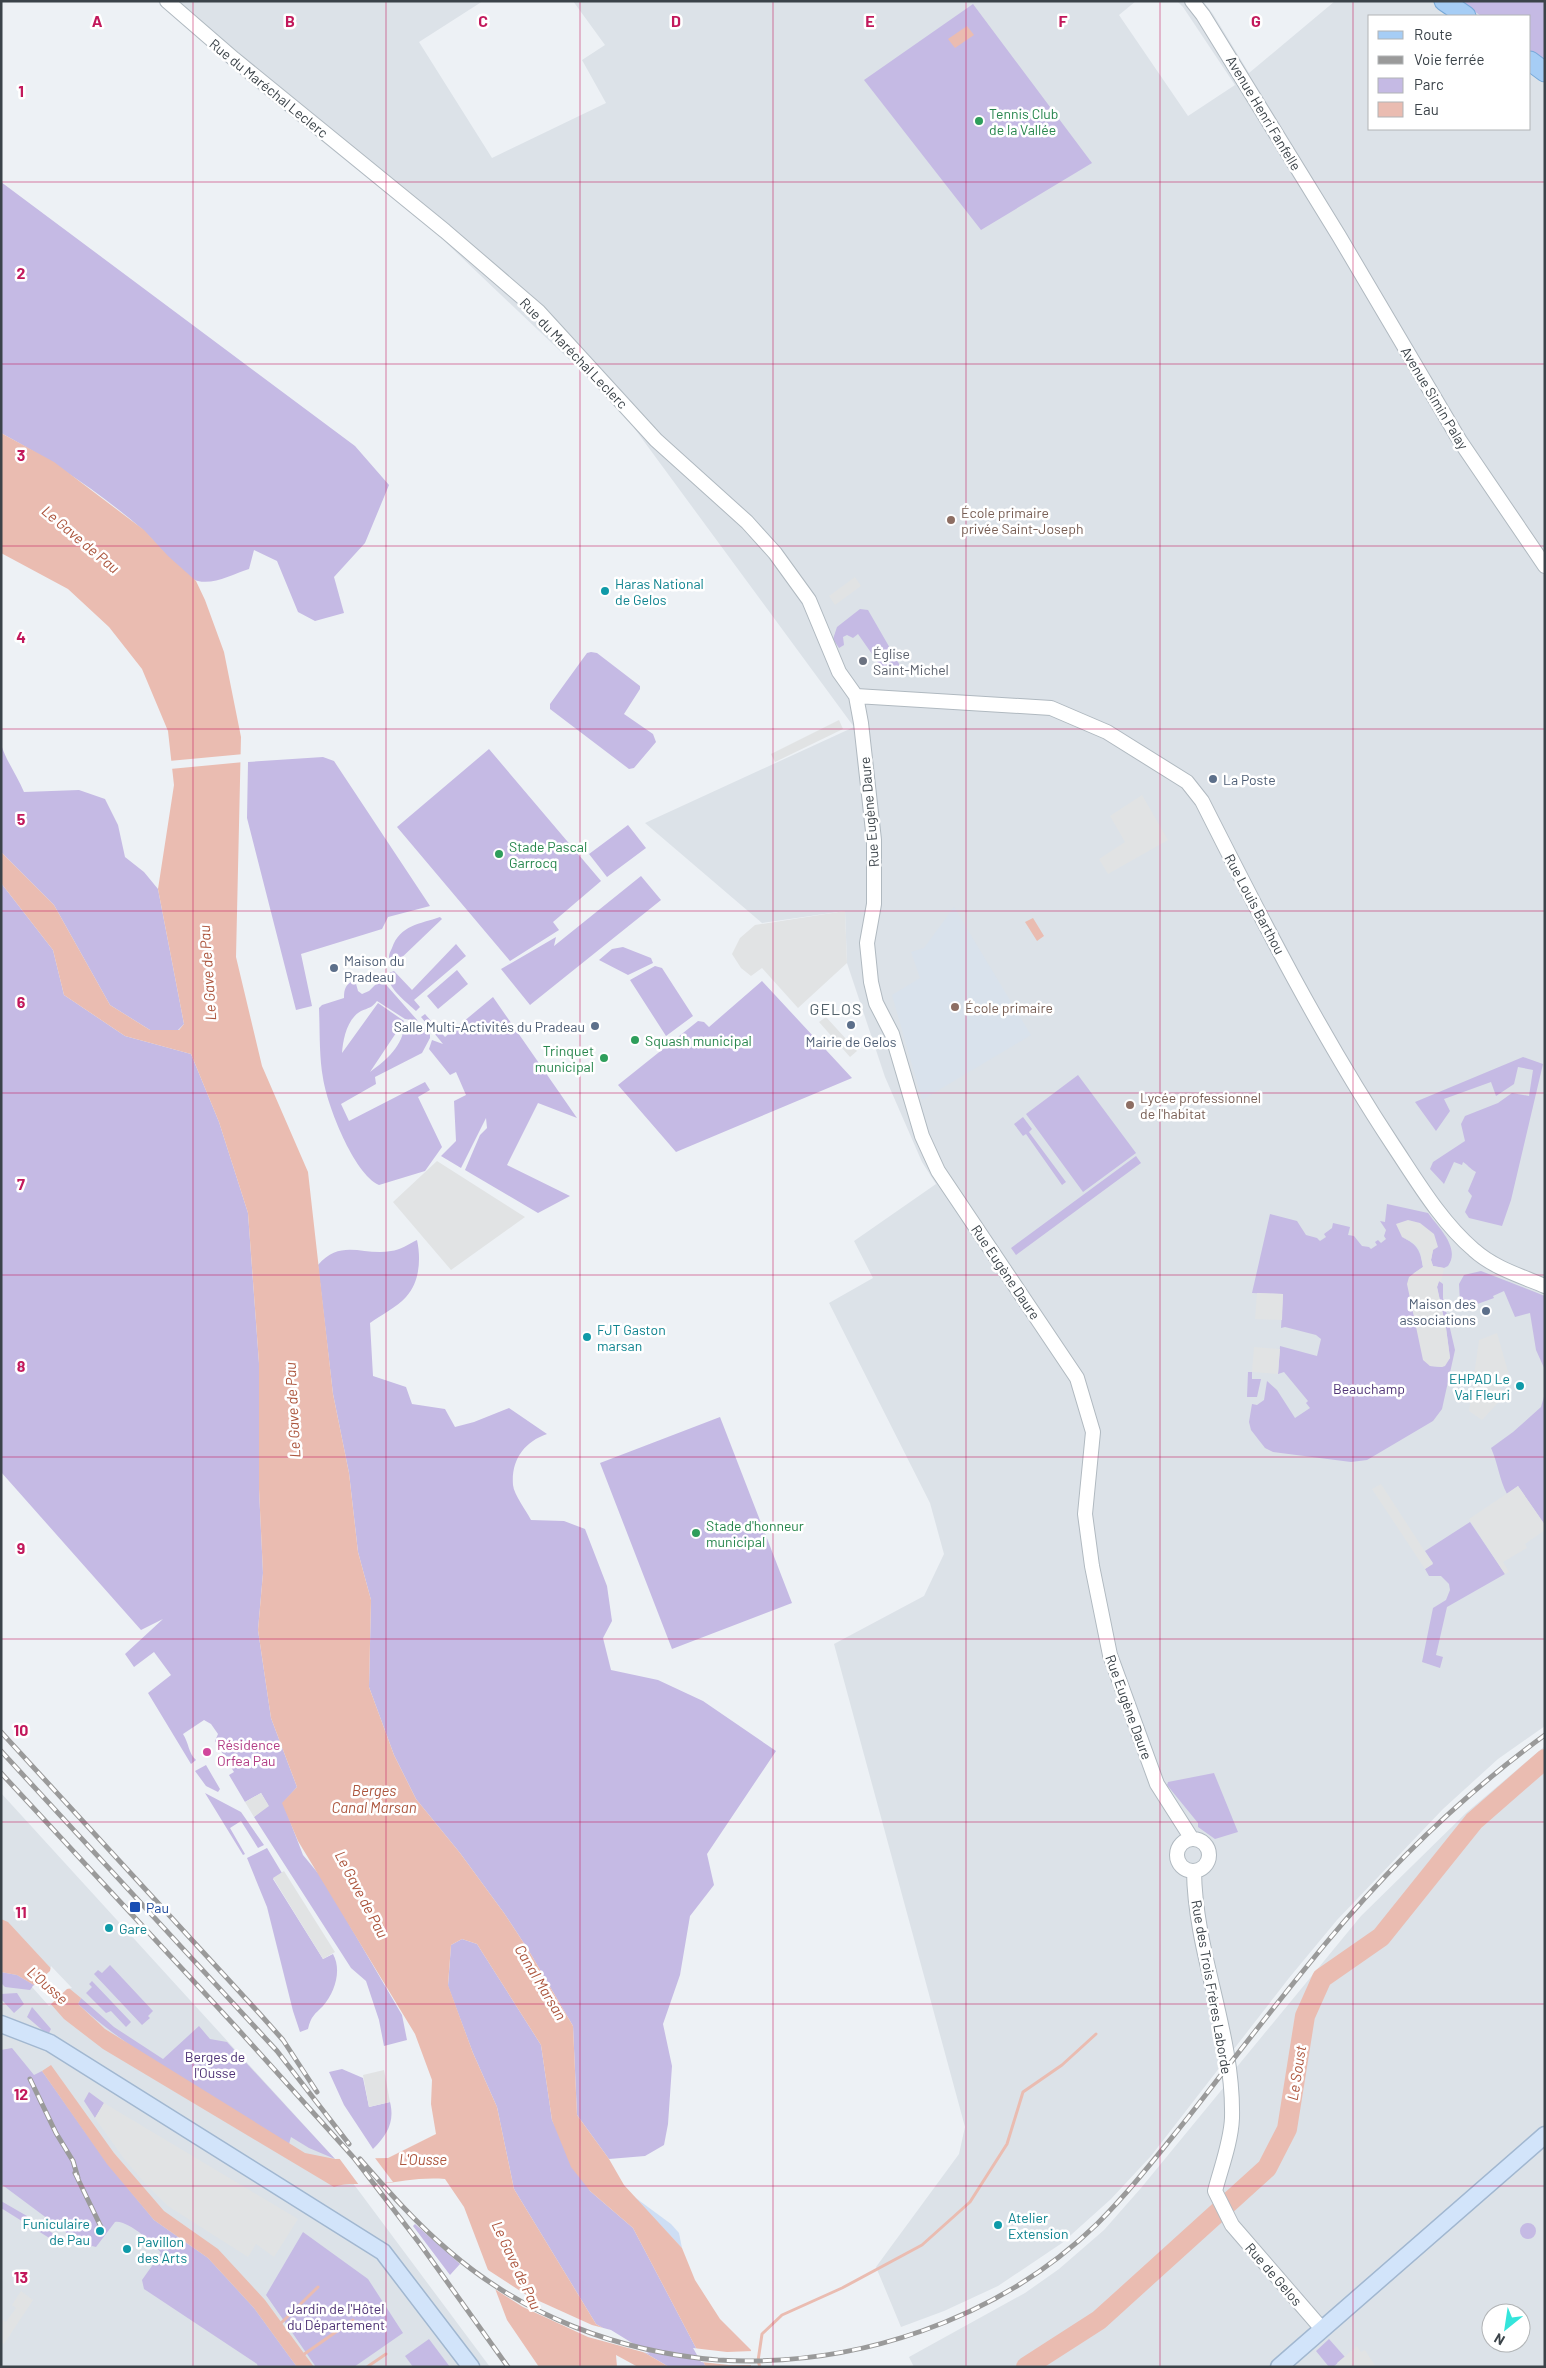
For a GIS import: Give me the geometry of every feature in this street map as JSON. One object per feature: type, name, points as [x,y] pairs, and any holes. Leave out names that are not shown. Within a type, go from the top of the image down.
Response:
[{"type":"main road","points":[[1444,1],[1465,15]]},
{"type":"main road","points":[[1531,62],[1545,72]]},
{"type":"main road","points":[[1,2024],[50,2043],[384,2252],[471,2367]]},
{"type":"main road","points":[[1279,2367],[1545,2135]]},
{"type":"street","name":"Rue du Maréchal Leclerc","points":[[167,1],[234,59],[445,231],[538,312],[656,440],[747,522],[775,553],[809,600],[839,672],[856,696]]},
{"type":"street","name":"Avenue Henri Fanfelle","points":[[1192,1],[1204,15],[1333,226]]},
{"type":"street","name":"Avenue Simin Palay","points":[[1333,226],[1460,441],[1545,566]]},
{"type":"street","name":"Rue Louis Barthou","points":[[856,696],[1051,708],[1107,732],[1186,782],[1202,801],[1291,973],[1363,1099],[1415,1178],[1463,1240],[1475,1251],[1500,1267],[1545,1286]]},
{"type":"street","name":"Rue Eugène Daure","points":[[856,696],[861,723],[874,840],[874,904],[867,944],[871,982],[876,1004],[892,1034],[922,1136],[938,1171],[1077,1378],[1093,1432],[1085,1514],[1092,1566],[1110,1655],[1157,1784],[1192,1839]]},
{"type":"street","points":[[1192,1839],[1206,1845],[1209,1854],[1206,1863],[1194,1871],[1185,1868],[1177,1856],[1179,1846],[1192,1839]]},
{"type":"street","name":"Rue des Trois Frères Laborde","points":[[1194,1871],[1195,1899],[1222,2027],[1228,2067],[1232,2118],[1215,2192],[1230,2221]]},
{"type":"street","name":"Rue de Gelos","points":[[1230,2221],[1322,2329]]},
{"type":"shaded area","points":[[157,1],[483,1],[419,42],[492,158],[606,103],[582,60],[605,45],[573,1],[1136,1],[1119,15],[1188,116],[1235,85],[1183,7],[1177,1],[1203,1],[1249,73],[1335,1],[1459,1],[1480,15],[1368,15],[1368,130],[1531,130],[1531,52],[1545,61],[1545,1726],[1498,1759],[1443,1809],[1337,1920],[1289,1978],[1151,2156],[1111,2199],[1062,2243],[998,2286],[944,2311],[901,2327],[876,2267],[959,2154],[965,2127],[834,1644],[924,1596],[944,1554],[930,1503],[829,1303],[873,1278],[854,1241],[936,1184],[922,1162],[885,1077],[847,963],[845,911],[762,923],[645,823],[854,727],[618,406],[438,235],[246,80]]},
{"type":"shaded area","points":[[855,577],[861,586],[835,605],[829,596]]},
{"type":"shaded area","points":[[839,720],[843,729],[775,762],[771,754]]},
{"type":"shaded area","points":[[1142,795],[1168,840],[1108,874],[1099,859],[1125,842],[1110,816]]},
{"type":"shaded area","name":"École primaire","points":[[954,907],[1031,1035],[922,1100],[892,995],[920,978],[911,952],[924,948]]},
{"type":"shaded area","points":[[845,911],[847,963],[798,1008],[762,968],[751,976],[741,968],[732,954],[740,938],[755,925]]},
{"type":"shaded area","points":[[826,1017],[857,1051],[850,1057],[819,1022]]},
{"type":"shaded area","points":[[437,1161],[525,1217],[451,1270],[393,1202]]},
{"type":"shaded area","points":[[1408,1220],[1420,1223],[1434,1234],[1438,1247],[1433,1250],[1431,1260],[1433,1266],[1444,1268],[1441,1282],[1439,1281],[1437,1287],[1450,1358],[1445,1366],[1442,1367],[1430,1366],[1423,1360],[1407,1284],[1409,1277],[1423,1267],[1420,1250],[1414,1243],[1402,1237],[1396,1224]]},
{"type":"shaded area","points":[[1257,1293],[1283,1294],[1282,1320],[1255,1319]]},
{"type":"shaded area","points":[[1497,1333],[1509,1375],[1502,1377],[1500,1388],[1506,1394],[1482,1420],[1469,1411],[1479,1340]]},
{"type":"shaded area","points":[[1254,1347],[1280,1349],[1278,1374],[1252,1372]]},
{"type":"shaded area","points":[[1381,1484],[1433,1564],[1425,1569],[1372,1489]]},
{"type":"shaded area","points":[[1518,1486],[1545,1525],[1545,1530],[1525,1544],[1527,1548],[1503,1562],[1509,1572],[1505,1574],[1469,1519]]},
{"type":"shaded area","points":[[1545,1746],[1545,2367],[914,2367],[909,2357],[1025,2293],[1059,2269],[1104,2230],[1224,2087],[1236,2068],[1361,1916],[1466,1813]]},
{"type":"shaded area","points":[[1,1793],[335,2159],[490,2367],[1,2367]]},
{"type":"shaded area","points":[[261,1793],[269,1806],[254,1817],[245,1802]]},
{"type":"shaded area","points":[[284,1871],[335,1952],[323,1959],[273,1878]]},
{"type":"shaded area","points":[[384,2070],[390,2102],[369,2107],[363,2075]]},
{"type":"shaded area","points":[[104,2103],[298,2219],[274,2257],[256,2244],[248,2257],[168,2206],[125,2160],[95,2118]]},
{"type":"shaded area","points":[[21,2291],[33,2300],[4,2344],[1,2342],[1,2319],[6,2322],[16,2308],[12,2305]]},
{"type":"shaded area","points":[[1357,2346],[1361,2352],[1365,2350],[1376,2367],[1340,2367],[1337,2363]]},
{"type":"green space","points":[[1459,1],[1545,1],[1545,61],[1531,52],[1531,15],[1480,15]]},
{"type":"green space","name":"Tennis Club de la Vallée","points":[[973,4],[1092,163],[981,230],[864,80]]},
{"type":"green space","points":[[1,182],[355,446],[389,485],[365,543],[334,577],[344,613],[315,621],[298,612],[277,561],[254,550],[249,569],[210,582],[192,579],[177,567],[142,529],[92,489],[56,465],[1,433]]},
{"type":"green space","points":[[860,609],[868,610],[902,669],[897,667],[886,674],[858,634],[853,638],[847,635],[843,637],[844,645],[839,648],[833,639],[837,627]]},
{"type":"green space","points":[[587,653],[597,653],[640,686],[624,714],[653,734],[656,742],[634,768],[629,769],[550,709],[550,704]]},
{"type":"green space","points":[[1,744],[24,792],[79,790],[105,799],[118,825],[125,857],[144,872],[158,889],[184,1024],[178,1030],[150,1030],[110,1005],[54,905],[1,852]]},
{"type":"green space","name":"Stade Pascal Garrocq","points":[[489,749],[601,881],[553,922],[559,930],[510,961],[397,827]]},
{"type":"green space","points":[[323,757],[334,761],[430,906],[388,917],[382,929],[301,954],[312,1006],[296,1010],[247,818],[248,762]]},
{"type":"green space","points":[[628,825],[646,848],[607,877],[589,854]]},
{"type":"green space","points":[[641,876],[661,900],[530,1005],[501,969],[556,937],[554,946]]},
{"type":"green space","points":[[1,883],[53,950],[64,995],[125,1036],[191,1054],[219,1122],[248,1213],[259,1363],[259,1489],[263,1573],[258,1630],[271,1718],[297,1787],[283,1803],[303,1855],[322,1878],[402,2015],[407,2040],[384,2046],[379,2020],[366,1981],[351,1968],[254,1817],[268,1805],[261,1793],[245,1802],[229,1775],[234,1772],[215,1741],[218,1734],[211,1724],[204,1720],[183,1734],[191,1754],[196,1760],[191,1764],[148,1693],[171,1675],[154,1652],[134,1667],[125,1654],[163,1619],[141,1630],[1,1472]]},
{"type":"green space","points":[[440,917],[442,919],[395,964],[390,963],[390,952],[400,934],[412,926]]},
{"type":"green space","points":[[456,944],[466,956],[414,1000],[420,1007],[416,1011],[393,989],[390,984],[389,973],[394,971],[412,990]]},
{"type":"green space","points":[[623,947],[651,958],[653,963],[628,975],[599,960],[612,949]]},
{"type":"green space","points":[[655,966],[662,968],[693,1016],[666,1036],[630,980]]},
{"type":"green space","points":[[457,970],[468,984],[438,1009],[427,996]]},
{"type":"green space","points":[[381,979],[418,1021],[405,1019],[377,1001],[352,1019],[343,1042],[342,1053],[378,1003],[404,1021],[370,1072],[382,1063],[398,1045],[404,1023],[422,1025],[430,1035],[430,1038],[422,1053],[375,1077],[376,1084],[341,1104],[349,1121],[425,1082],[430,1090],[418,1097],[442,1147],[425,1171],[379,1185],[360,1167],[351,1153],[330,1105],[322,1070],[319,1008],[322,1005],[344,998],[346,987],[355,980],[358,991],[362,994],[369,991]]},
{"type":"green space","points":[[762,981],[852,1078],[676,1152],[618,1085],[698,1021],[704,1022],[709,1027]]},
{"type":"green space","points":[[493,997],[577,1118],[538,1103],[507,1165],[570,1196],[538,1213],[465,1170],[480,1135],[487,1128],[486,1118],[461,1168],[441,1156],[456,1141],[454,1101],[466,1095],[456,1072],[450,1075],[429,1049],[432,1040],[443,1044],[421,1017],[425,1014],[445,1037]]},
{"type":"green space","points":[[1523,1057],[1543,1064],[1511,1200],[1502,1226],[1469,1218],[1465,1212],[1472,1196],[1468,1191],[1476,1172],[1466,1164],[1463,1162],[1462,1165],[1454,1162],[1444,1184],[1430,1169],[1433,1162],[1465,1141],[1461,1124],[1465,1116],[1498,1103],[1512,1093],[1529,1096],[1533,1070],[1518,1067],[1514,1084],[1496,1096],[1491,1082],[1444,1099],[1450,1111],[1436,1131],[1415,1102]]},
{"type":"green space","points":[[1078,1075],[1136,1153],[1083,1192],[1026,1114]]},
{"type":"green space","points":[[1023,1117],[1032,1129],[1029,1132],[1066,1182],[1062,1185],[1026,1134],[1023,1136],[1014,1124]]},
{"type":"green space","points":[[1136,1156],[1141,1163],[1016,1255],[1011,1248]]},
{"type":"green space","name":"Beauchamp","points":[[1387,1204],[1428,1213],[1447,1238],[1452,1252],[1448,1266],[1444,1268],[1433,1266],[1431,1260],[1433,1250],[1402,1237],[1415,1246],[1422,1261],[1423,1267],[1414,1273],[1408,1281],[1430,1366],[1442,1367],[1450,1358],[1437,1287],[1439,1281],[1443,1284],[1443,1298],[1455,1350],[1442,1409],[1433,1421],[1367,1460],[1351,1462],[1273,1452],[1265,1448],[1251,1430],[1249,1422],[1252,1404],[1257,1405],[1264,1400],[1267,1381],[1277,1390],[1295,1418],[1310,1408],[1306,1403],[1308,1401],[1284,1372],[1278,1374],[1280,1346],[1317,1356],[1321,1339],[1316,1335],[1285,1327],[1281,1328],[1283,1294],[1252,1293],[1270,1214],[1297,1221],[1306,1235],[1317,1238],[1320,1241],[1326,1237],[1324,1234],[1332,1228],[1333,1223],[1350,1227],[1348,1235],[1354,1236],[1362,1246],[1371,1249],[1377,1245],[1375,1242],[1378,1240],[1381,1243],[1386,1239],[1384,1236],[1386,1230],[1380,1221],[1385,1222]]},
{"type":"green space","points":[[417,1240],[419,1254],[418,1270],[411,1291],[398,1304],[370,1323],[373,1376],[406,1387],[412,1404],[445,1409],[455,1427],[474,1422],[509,1408],[547,1434],[532,1442],[521,1453],[514,1468],[514,1489],[531,1520],[564,1521],[585,1529],[607,1586],[612,1621],[603,1638],[611,1670],[658,1680],[703,1701],[776,1751],[707,1854],[714,1885],[690,1916],[680,1975],[663,2024],[672,2066],[668,2124],[664,2145],[645,2156],[609,2159],[577,2115],[573,2026],[529,1951],[504,1913],[460,1853],[416,1799],[394,1755],[369,1687],[371,1600],[358,1552],[349,1473],[333,1394],[318,1265],[335,1252],[344,1250],[391,1251]]},
{"type":"green space","points":[[1481,1271],[1545,1296],[1545,1370],[1536,1350],[1530,1313],[1515,1317],[1504,1291],[1493,1296],[1494,1298],[1469,1307],[1460,1302],[1459,1284],[1464,1275]]},
{"type":"green space","points":[[1248,1372],[1252,1372],[1252,1379],[1261,1379],[1257,1397],[1247,1397]]},
{"type":"green space","points":[[1545,1393],[1545,1525],[1518,1486],[1507,1494],[1491,1448],[1513,1432],[1541,1407]]},
{"type":"green space","name":"Stade d'honneur municipal","points":[[720,1417],[792,1603],[672,1649],[600,1463]]},
{"type":"green space","points":[[1470,1522],[1505,1574],[1447,1607],[1436,1655],[1443,1657],[1440,1668],[1422,1662],[1433,1608],[1446,1600],[1450,1590],[1449,1584],[1441,1576],[1429,1576],[1425,1569],[1433,1563],[1425,1551]]},
{"type":"green space","points":[[206,1765],[220,1789],[218,1792],[206,1786],[195,1771]]},
{"type":"green space","points":[[1214,1773],[1238,1832],[1215,1839],[1198,1827],[1198,1823],[1167,1785],[1168,1782]]},
{"type":"green space","points":[[205,1793],[241,1812],[264,1845],[258,1848],[241,1821],[230,1828],[245,1854],[243,1855]]},
{"type":"green space","points":[[267,1848],[282,1873],[273,1879],[323,1959],[333,1954],[336,1960],[336,1981],[331,1994],[312,2018],[308,2029],[300,2032],[267,1907],[247,1858]]},
{"type":"green space","points":[[462,1939],[477,1944],[541,2045],[552,2120],[590,2191],[633,2228],[706,2367],[669,2367],[596,2324],[514,2189],[497,2107],[473,2053],[448,1986],[451,1945]]},
{"type":"green space","points":[[110,1965],[153,2011],[148,2016],[150,2018],[142,2025],[94,1974],[98,1970],[102,1973]]},
{"type":"green space","points":[[1,1972],[17,1975],[34,1985],[30,1990],[5,1987],[1,1983]]},
{"type":"green space","points":[[92,1981],[131,2022],[126,2027],[111,2011],[106,2013],[86,1993],[92,1987],[89,1984]]},
{"type":"green space","points":[[17,1993],[24,2004],[14,2013],[1,1999],[1,1994]]},
{"type":"green space","name":"Berges de l'Ousse","points":[[81,1998],[114,2027],[163,2059],[199,2026],[210,2039],[227,2042],[335,2159],[309,2148],[291,2137],[289,2144],[153,2061],[78,2004]]},
{"type":"green space","points":[[32,2007],[51,2029],[48,2035],[27,2017]]},
{"type":"green space","points":[[12,2048],[34,2075],[42,2071],[107,2163],[154,2220],[208,2258],[254,2308],[297,2367],[258,2367],[257,2364],[144,2289],[142,2280],[161,2253],[147,2238],[133,2228],[120,2222],[115,2222],[96,2247],[87,2248],[1,2184],[1,2050]]},
{"type":"green space","points":[[342,2069],[363,2078],[369,2107],[390,2102],[391,2122],[389,2128],[373,2149],[344,2105],[329,2072]]},
{"type":"green space","points":[[89,2092],[104,2103],[95,2118],[84,2101]]},
{"type":"green space","points":[[1,2201],[27,2216],[25,2223],[1,2208]]},
{"type":"green space","points":[[33,2222],[56,2235],[59,2244],[30,2226]]},
{"type":"green space","points":[[1528,2223],[1536,2231],[1528,2239],[1520,2231]]},
{"type":"green space","points":[[415,2224],[460,2264],[450,2275],[413,2226]]},
{"type":"green space","name":"Jardin de l'Hôtel du Département","points":[[303,2232],[368,2279],[403,2333],[354,2367],[316,2367],[266,2295]]},
{"type":"green space","points":[[429,2339],[450,2367],[413,2367],[405,2356]]},
{"type":"green space","points":[[1329,2339],[1345,2357],[1333,2367],[1329,2367],[1316,2351]]},
{"type":"sand","points":[[633,2196],[671,2224],[679,2233],[682,2248]]},
{"type":"water","points":[[967,26],[974,35],[955,48],[948,39]]},
{"type":"water","points":[[1,433],[54,462],[144,530],[168,556],[196,581],[205,600],[224,652],[241,737],[236,957],[262,1066],[308,1172],[333,1394],[349,1473],[358,1552],[371,1600],[369,1687],[394,1755],[416,1799],[460,1853],[504,1913],[529,1951],[573,2026],[577,2115],[609,2159],[624,2185],[682,2248],[695,2280],[720,2319],[751,2350],[751,2367],[706,2367],[633,2228],[590,2191],[571,2167],[552,2120],[541,2045],[477,1944],[462,1939],[451,1945],[448,1985],[473,2053],[497,2107],[514,2189],[596,2324],[669,2367],[638,2367],[616,2355],[617,2367],[539,2367],[507,2320],[464,2207],[445,2179],[349,2184],[334,2187],[103,2049],[64,2019],[34,1985],[17,1975],[1,1972],[1,1919],[8,1922],[70,1989],[81,1998],[78,2004],[105,2029],[305,2153],[335,2159],[388,2158],[436,2134],[431,2104],[432,2080],[415,2034],[298,1841],[282,1803],[297,1787],[271,1718],[258,1630],[263,1573],[259,1489],[259,1363],[248,1213],[219,1122],[191,1054],[125,1036],[64,995],[53,950],[1,883],[1,852],[54,905],[110,1005],[150,1030],[179,1030],[184,1024],[158,889],[174,785],[168,731],[142,669],[109,627],[68,589],[1,553]]},
{"type":"water","points":[[1033,918],[1044,936],[1037,941],[1025,922]]},
{"type":"water","points":[[51,2065],[114,2153],[164,2211],[218,2249],[265,2300],[314,2367],[297,2367],[254,2308],[208,2258],[154,2220],[107,2164],[42,2071]]},
{"type":"pier","points":[[244,754],[244,762],[170,769],[169,761]]},
{"type":"pier","points":[[51,1966],[72,1988],[67,1989],[49,2006],[32,1987],[50,1971]]},
{"type":"pier","points":[[339,2158],[375,2158],[393,2182],[359,2185]]},
{"type":"pier","points":[[485,2268],[528,2296],[592,2325],[611,2330],[650,2354],[588,2337],[523,2307],[493,2288]]},
{"type":"pier","points":[[693,2348],[727,2352],[753,2351],[753,2365],[701,2362]]},
{"type":"waterway","name":"Le Soust","points":[[1026,2367],[1099,2320],[1267,2168],[1287,2129],[1305,2016],[1322,1978],[1381,1937],[1474,1821],[1545,1759]]},
{"type":"waterway","points":[[760,2367],[758,2361],[762,2334],[782,2315],[842,2288],[922,2245],[970,2202],[1007,2144],[1023,2092],[1062,2065],[1096,2034]]},
{"type":"waterway","points":[[279,2325],[318,2287]]},
{"type":"waterway","points":[[300,2357],[353,2320]]},
{"type":"waterway","points":[[367,2367],[386,2354]]},
{"type":"railway","points":[[1,1732],[283,2040],[317,2092]]},
{"type":"railway","points":[[360,2159],[425,2229],[478,2274],[541,2312],[574,2327],[609,2339],[681,2356],[718,2360],[770,2360],[821,2356],[872,2346],[922,2331],[970,2311],[1015,2287],[1058,2258],[1097,2224],[1143,2173],[1350,1914],[1402,1859],[1457,1806],[1545,1735]]},
{"type":"railway","points":[[1,1751],[277,2051],[349,2144]]},
{"type":"railway","points":[[1,1773],[236,2027],[354,2158],[420,2244],[508,2367]]},
{"type":"railway","points":[[30,2079],[56,2133],[73,2161],[78,2178]]},
{"type":"railway","points":[[75,2173],[102,2229]]},
{"type":"place","name":"Tennis Club de la Vallée","points":[[979,121]]},
{"type":"place","name":"École primaire privée Saint-Joseph","points":[[951,520]]},
{"type":"place","name":"Haras National de Gelos","points":[[605,591]]},
{"type":"place","name":"Église Saint-Michel","points":[[863,661]]},
{"type":"place","name":"La Poste","points":[[1213,779]]},
{"type":"place","name":"Stade Pascal Garrocq","points":[[499,854]]},
{"type":"place","name":"Maison du Pradeau","points":[[334,968]]},
{"type":"place","name":"École primaire","points":[[955,1007]]},
{"type":"place","name":"Mairie de Gelos","points":[[851,1025]]},
{"type":"place","name":"Salle Multi-Activités du Pradeau","points":[[595,1026]]},
{"type":"place","name":"Squash municipal","points":[[635,1040]]},
{"type":"place","name":"Trinquet municipal","points":[[604,1058]]},
{"type":"place","name":"Lycée professionnel de l'habitat","points":[[1130,1105]]},
{"type":"place","name":"Maison des associations","points":[[1486,1311]]},
{"type":"place","name":"FJT Gaston marsan","points":[[587,1337]]},
{"type":"place","name":"EHPAD Le Val Fleuri","points":[[1520,1386]]},
{"type":"place","name":"Stade d'honneur municipal","points":[[696,1533]]},
{"type":"place","name":"Résidence Orfea Pau","points":[[207,1752]]},
{"type":"place","name":"Pau","points":[[135,1907]]},
{"type":"place","name":"Gare","points":[[109,1928]]},
{"type":"place","name":"Atelier Extension","points":[[998,2225]]},
{"type":"place","name":"Funiculaire de Pau","points":[[100,2231]]},
{"type":"place","name":"Pavillon des Arts","points":[[127,2249]]},
{"type":"district","name":"GELOS","points":[[836,1008]]},
{"type":"water label","name":"Le Gave de Pau","points":[[81,539]]},
{"type":"water label","name":"Le Gave de Pau","points":[[207,973]]},
{"type":"water label","name":"Le Gave de Pau","points":[[292,1410]]},
{"type":"water label","name":"Berges Canal Marsan","points":[[374,1798]]},
{"type":"water label","name":"Le Gave de Pau","points":[[362,1894]]},
{"type":"water label","name":"Canal Marsan","points":[[541,1982]]},
{"type":"water label","name":"L'Ousse","points":[[48,1985]]},
{"type":"water label","name":"L'Ousse","points":[[423,2159]]},
{"type":"water label","name":"Le Gave de Pau","points":[[517,2265]]}]
